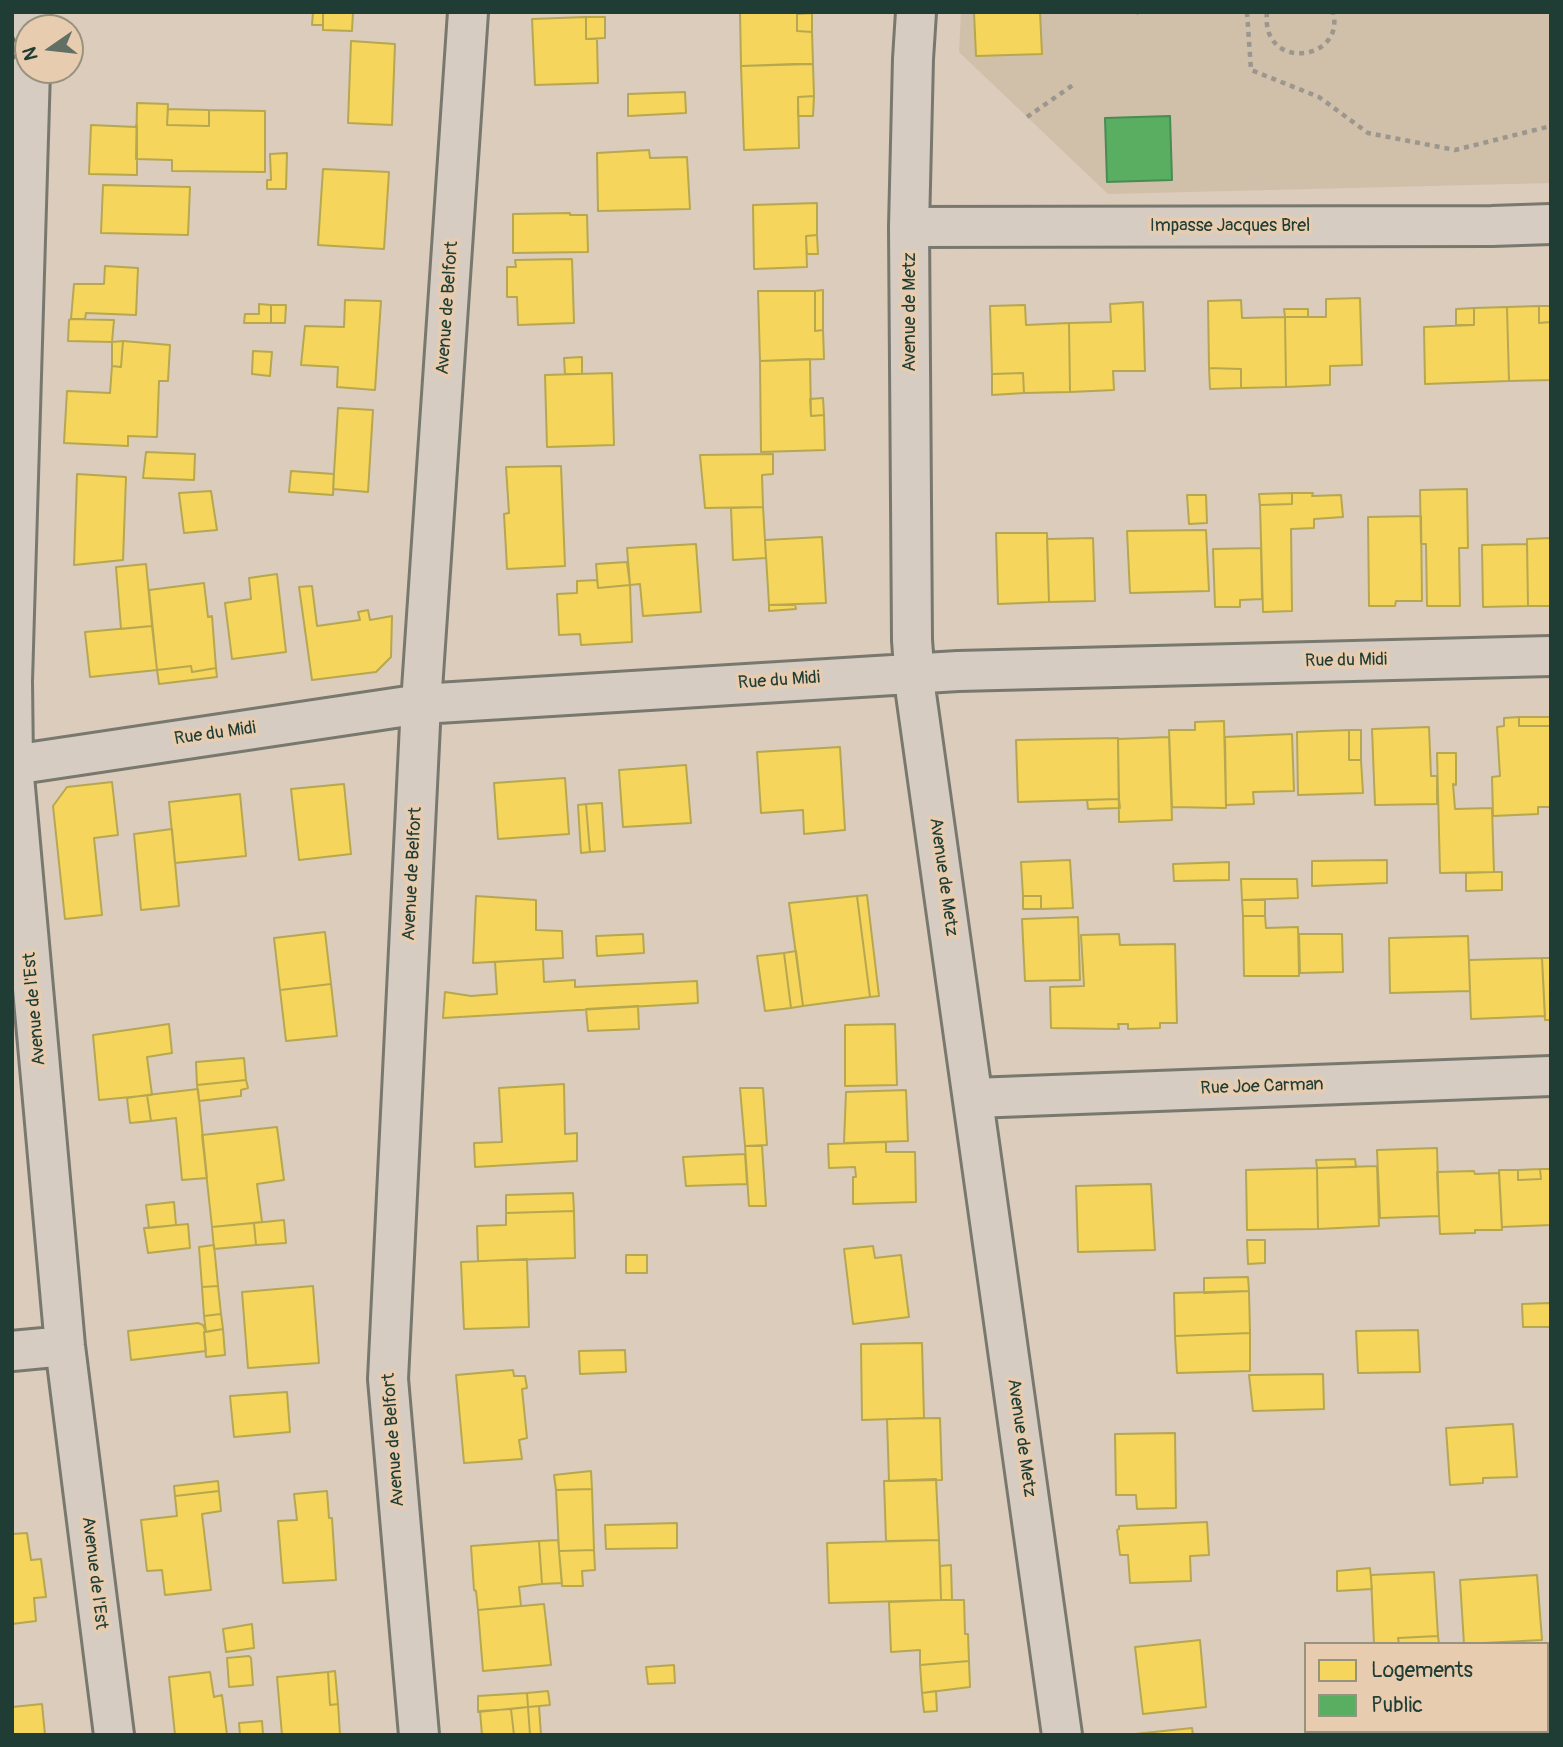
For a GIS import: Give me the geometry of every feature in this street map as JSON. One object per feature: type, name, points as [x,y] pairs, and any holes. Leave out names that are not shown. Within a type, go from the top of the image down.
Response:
[{"type":"street","name":"Avenue de Belfort","points":[[419,1735],[388,1379],[421,704],[468,12]]},
{"type":"street","name":"Avenue de Metz","points":[[916,12],[909,227],[912,640],[916,694],[1062,1735]]},
{"type":"street","name":"Avenue de l'Est","points":[[30,84],[12,681],[13,765],[65,1346],[114,1735]]},
{"type":"street","name":"Impasse Jacques Brel","points":[[909,227],[1551,224]]},
{"type":"street","name":"Rue du Midi","points":[[13,765],[421,704],[915,673],[1551,656]]},
{"type":"street","name":"Rue Joe Carman","points":[[974,1098],[1551,1076]]},
{"type":"street","points":[[12,1351],[65,1346]]},
{"type":"path","points":[[1247,12],[1251,70],[1319,97],[1368,133],[1455,150],[1551,126]]},
{"type":"path","points":[[1268,12],[1270,36],[1284,51],[1296,54],[1319,49],[1328,41],[1334,30],[1334,12]]},
{"type":"path","points":[[1027,117],[1073,85]]},
{"type":"shaded area","points":[[961,12],[1551,12],[1551,183],[1108,194],[959,52]]},
{"type":"building: Logements","points":[[313,12],[323,12],[323,25],[312,25]]},
{"type":"building: Logements","points":[[323,12],[353,12],[352,31],[323,30]]},
{"type":"building: Logements","points":[[740,12],[797,12],[797,31],[812,32],[813,64],[741,66]]},
{"type":"building: Logements","points":[[974,12],[1040,12],[1042,54],[976,56]]},
{"type":"building: Logements","points":[[812,13],[812,32],[797,31],[797,14]]},
{"type":"building: Logements","points":[[586,17],[605,17],[605,38],[586,39]]},
{"type":"building: Logements","points":[[586,17],[586,39],[597,39],[598,83],[535,85],[532,19]]},
{"type":"building: Logements","points":[[351,41],[395,44],[392,125],[348,123]]},
{"type":"building: Logements","points":[[813,64],[814,96],[798,97],[799,148],[744,150],[741,66]]},
{"type":"building: Logements","points":[[685,92],[686,113],[628,116],[628,94]]},
{"type":"building: Logements","points":[[814,96],[813,116],[798,116],[798,97]]},
{"type":"building: Logements","points":[[137,103],[168,104],[167,125],[209,126],[209,110],[265,111],[265,172],[172,171],[172,160],[136,159]]},
{"type":"building: Logements","points":[[168,109],[209,110],[209,126],[167,125]]},
{"type":"building: Logements","points":[[91,125],[137,125],[137,175],[89,174]]},
{"type":"building: Logements","points":[[649,150],[650,158],[687,157],[690,209],[598,211],[597,153]]},
{"type":"building: Logements","points":[[287,153],[286,189],[267,189],[267,180],[271,180],[270,154]]},
{"type":"building: Logements","points":[[323,169],[389,172],[384,249],[318,245]]},
{"type":"building: Logements","points":[[103,185],[190,187],[188,235],[101,233]]},
{"type":"building: Logements","points":[[817,203],[817,235],[806,236],[807,267],[754,269],[753,205]]},
{"type":"building: Logements","points":[[513,214],[587,215],[588,252],[513,253]]},
{"type":"building: Logements","points":[[817,235],[818,254],[807,254],[806,236]]},
{"type":"building: Logements","points":[[572,259],[574,323],[518,325],[517,297],[507,297],[507,267],[516,267],[515,260]]},
{"type":"building: Logements","points":[[105,266],[138,268],[136,315],[86,313],[85,319],[71,319],[74,284],[104,284]]},
{"type":"building: Logements","points":[[823,290],[823,330],[815,331],[815,291]]},
{"type":"building: Logements","points":[[758,291],[815,291],[815,331],[823,330],[824,359],[760,361]]},
{"type":"building: Logements","points":[[1360,298],[1362,365],[1330,366],[1330,385],[1286,387],[1285,317],[1326,317],[1326,299]]},
{"type":"building: Logements","points":[[345,300],[381,301],[375,390],[337,387],[338,367],[301,365],[305,326],[344,327]]},
{"type":"building: Logements","points":[[1241,300],[1242,318],[1285,317],[1286,387],[1241,388],[1241,369],[1209,368],[1208,301]]},
{"type":"building: Logements","points":[[1143,302],[1145,371],[1113,371],[1114,390],[1070,392],[1069,323],[1111,322],[1110,304]]},
{"type":"building: Logements","points":[[259,304],[271,305],[271,323],[244,323],[245,314],[259,314]]},
{"type":"building: Logements","points":[[271,305],[286,305],[285,323],[271,323]]},
{"type":"building: Logements","points":[[1025,305],[1026,325],[1069,323],[1070,392],[1024,393],[1023,373],[992,374],[990,306]]},
{"type":"building: Logements","points":[[1539,306],[1539,323],[1551,322],[1551,380],[1509,381],[1507,307]]},
{"type":"building: Logements","points":[[1539,306],[1551,306],[1551,322],[1539,323]]},
{"type":"building: Logements","points":[[1507,307],[1509,381],[1425,384],[1424,327],[1474,325],[1474,308]]},
{"type":"building: Logements","points":[[1474,308],[1474,325],[1456,325],[1456,309]]},
{"type":"building: Logements","points":[[1284,309],[1308,309],[1308,317],[1285,317]]},
{"type":"building: Logements","points":[[71,319],[114,320],[112,342],[68,341]]},
{"type":"building: Logements","points":[[123,341],[121,367],[112,366],[112,342]]},
{"type":"building: Logements","points":[[123,341],[170,345],[168,381],[159,381],[157,437],[128,436],[128,446],[64,443],[67,391],[110,393],[112,366],[121,367]]},
{"type":"building: Logements","points":[[253,351],[272,352],[270,376],[252,374]]},
{"type":"building: Logements","points":[[582,357],[582,374],[565,374],[564,358]]},
{"type":"building: Logements","points":[[810,359],[811,416],[824,415],[825,450],[761,452],[760,361]]},
{"type":"building: Logements","points":[[1209,368],[1241,369],[1241,388],[1210,389]]},
{"type":"building: Logements","points":[[612,373],[614,445],[547,447],[545,375]]},
{"type":"building: Logements","points":[[1023,373],[1024,393],[992,395],[992,374]]},
{"type":"building: Logements","points":[[823,398],[824,415],[811,416],[810,399]]},
{"type":"building: Logements","points":[[338,408],[373,410],[368,492],[333,489]]},
{"type":"building: Logements","points":[[146,452],[195,454],[194,480],[143,478]]},
{"type":"building: Logements","points":[[773,454],[773,474],[762,475],[763,507],[705,508],[700,455]]},
{"type":"building: Logements","points":[[561,466],[565,566],[507,569],[504,514],[509,513],[506,467]]},
{"type":"building: Logements","points":[[291,471],[334,474],[333,495],[289,492]]},
{"type":"building: Logements","points":[[77,474],[126,477],[123,560],[74,565]]},
{"type":"building: Logements","points":[[1467,489],[1468,548],[1459,548],[1460,606],[1427,606],[1426,544],[1421,544],[1420,490]]},
{"type":"building: Logements","points":[[211,491],[217,530],[184,533],[179,493]]},
{"type":"building: Logements","points":[[1292,493],[1313,493],[1312,496],[1341,495],[1343,517],[1314,519],[1314,528],[1291,529],[1292,611],[1263,612],[1260,505],[1292,504]]},
{"type":"building: Logements","points":[[1292,493],[1292,504],[1260,505],[1259,494]]},
{"type":"building: Logements","points":[[1187,495],[1206,495],[1207,523],[1189,524]]},
{"type":"building: Logements","points":[[763,507],[766,558],[733,560],[731,508]]},
{"type":"building: Logements","points":[[1421,516],[1422,601],[1396,601],[1395,606],[1369,606],[1368,517]]},
{"type":"building: Logements","points":[[1206,530],[1209,591],[1130,593],[1127,531]]},
{"type":"building: Logements","points":[[996,533],[1047,533],[1049,602],[998,604]]},
{"type":"building: Logements","points":[[822,537],[826,603],[769,605],[765,540]]},
{"type":"building: Logements","points":[[1093,538],[1095,601],[1049,602],[1047,539]]},
{"type":"building: Logements","points":[[1551,538],[1551,606],[1528,606],[1527,539]]},
{"type":"building: Logements","points":[[696,544],[701,612],[643,616],[640,584],[630,585],[627,548]]},
{"type":"building: Logements","points":[[1527,544],[1528,606],[1483,607],[1482,545]]},
{"type":"building: Logements","points":[[1261,548],[1262,599],[1240,600],[1240,607],[1215,607],[1213,549]]},
{"type":"building: Logements","points":[[627,562],[630,585],[598,588],[596,564]]},
{"type":"building: Logements","points":[[146,564],[152,626],[121,629],[116,567]]},
{"type":"building: Logements","points":[[277,574],[286,652],[232,659],[225,603],[251,599],[249,578]]},
{"type":"building: Logements","points":[[597,580],[598,588],[630,585],[632,642],[581,645],[580,634],[559,635],[557,594],[577,593],[577,581]]},
{"type":"building: Logements","points":[[204,583],[208,617],[212,616],[216,668],[192,672],[191,666],[157,670],[149,590]]},
{"type":"building: Logements","points":[[312,586],[317,626],[360,620],[358,612],[368,610],[370,620],[392,616],[391,657],[376,672],[312,680],[299,587]]},
{"type":"building: Logements","points":[[769,605],[795,605],[796,609],[769,611]]},
{"type":"building: Logements","points":[[152,626],[157,670],[90,677],[85,632]]},
{"type":"building: Logements","points":[[191,666],[192,672],[216,668],[217,677],[159,684],[157,670]]},
{"type":"building: Logements","points":[[1519,717],[1551,717],[1551,726],[1519,726]]},
{"type":"building: Logements","points":[[1519,717],[1519,726],[1551,726],[1551,807],[1538,807],[1538,814],[1493,816],[1492,777],[1500,776],[1497,727],[1504,726],[1504,718]]},
{"type":"building: Logements","points":[[1224,721],[1226,808],[1172,807],[1169,730],[1195,730],[1195,722]]},
{"type":"building: Logements","points":[[1429,727],[1431,776],[1437,776],[1437,804],[1375,805],[1372,729]]},
{"type":"building: Logements","points":[[1349,730],[1361,730],[1361,760],[1349,760]]},
{"type":"building: Logements","points":[[1349,730],[1349,760],[1361,760],[1363,793],[1298,795],[1297,732]]},
{"type":"building: Logements","points":[[1292,734],[1294,791],[1253,792],[1254,804],[1226,805],[1225,737]]},
{"type":"building: Logements","points":[[1169,737],[1172,820],[1119,822],[1118,739]]},
{"type":"building: Logements","points":[[1118,738],[1119,799],[1018,802],[1016,740]]},
{"type":"building: Logements","points":[[840,747],[845,830],[804,834],[803,810],[761,813],[757,752]]},
{"type":"building: Logements","points":[[1437,753],[1456,753],[1456,785],[1453,784],[1455,809],[1492,808],[1494,872],[1440,873]]},
{"type":"building: Logements","points":[[686,765],[691,823],[623,827],[619,770]]},
{"type":"building: Logements","points":[[565,778],[569,834],[498,839],[494,783]]},
{"type":"building: Logements","points":[[112,782],[118,835],[94,838],[102,915],[65,919],[53,806],[67,787]]},
{"type":"building: Logements","points":[[344,784],[351,854],[299,860],[291,789]]},
{"type":"building: Logements","points":[[240,794],[246,856],[175,863],[169,802]]},
{"type":"building: Logements","points":[[1119,799],[1120,808],[1088,809],[1087,800]]},
{"type":"building: Logements","points":[[602,803],[605,851],[590,852],[586,804]]},
{"type":"building: Logements","points":[[586,804],[590,852],[581,853],[578,805]]},
{"type":"building: Logements","points":[[172,829],[179,906],[141,910],[134,834]]},
{"type":"building: Logements","points":[[1070,860],[1073,908],[1041,909],[1041,896],[1023,896],[1021,862]]},
{"type":"building: Logements","points":[[1387,860],[1387,883],[1312,886],[1312,861]]},
{"type":"building: Logements","points":[[1229,862],[1229,880],[1174,881],[1173,864]]},
{"type":"building: Logements","points":[[1502,872],[1502,890],[1466,891],[1466,873]]},
{"type":"building: Logements","points":[[1241,879],[1297,879],[1298,898],[1242,900]]},
{"type":"building: Logements","points":[[867,895],[879,996],[870,997],[857,896]]},
{"type":"building: Logements","points":[[476,896],[536,900],[536,930],[562,931],[563,958],[473,963]]},
{"type":"building: Logements","points":[[857,896],[870,997],[803,1006],[789,903]]},
{"type":"building: Logements","points":[[1023,896],[1041,896],[1041,909],[1023,909]]},
{"type":"building: Logements","points":[[1242,900],[1265,900],[1265,916],[1243,916]]},
{"type":"building: Logements","points":[[1243,916],[1265,916],[1266,928],[1298,927],[1299,976],[1244,976]]},
{"type":"building: Logements","points":[[1078,917],[1080,980],[1025,981],[1022,919]]},
{"type":"building: Logements","points":[[325,932],[331,984],[280,990],[274,938]]},
{"type":"building: Logements","points":[[643,934],[644,953],[597,956],[596,936]]},
{"type":"building: Logements","points":[[1119,934],[1120,945],[1175,944],[1177,1023],[1160,1023],[1160,1028],[1128,1029],[1128,1024],[1118,1024],[1119,1029],[1051,1028],[1050,987],[1084,986],[1081,935]]},
{"type":"building: Logements","points":[[1299,934],[1342,934],[1343,972],[1300,973]]},
{"type":"building: Logements","points":[[1468,936],[1470,991],[1390,993],[1389,938]]},
{"type":"building: Logements","points":[[796,951],[803,1006],[791,1008],[784,953]]},
{"type":"building: Logements","points":[[784,953],[791,1008],[765,1011],[757,956]]},
{"type":"building: Logements","points":[[1542,958],[1545,1016],[1471,1019],[1469,960]]},
{"type":"building: Logements","points":[[1542,958],[1551,958],[1551,1020],[1545,1020]]},
{"type":"building: Logements","points":[[543,959],[544,982],[575,980],[575,987],[697,981],[698,1003],[443,1018],[445,992],[471,996],[497,994],[495,962]]},
{"type":"building: Logements","points":[[331,984],[337,1036],[286,1041],[280,990]]},
{"type":"building: Logements","points":[[638,1006],[639,1029],[588,1031],[586,1009]]},
{"type":"building: Logements","points":[[169,1024],[172,1053],[147,1057],[152,1095],[99,1100],[93,1035]]},
{"type":"building: Logements","points":[[895,1024],[897,1085],[845,1086],[845,1025]]},
{"type":"building: Logements","points":[[244,1058],[246,1080],[197,1085],[196,1062]]},
{"type":"building: Logements","points":[[246,1080],[248,1088],[241,1090],[241,1096],[199,1101],[197,1085]]},
{"type":"building: Logements","points":[[564,1084],[565,1134],[577,1133],[577,1161],[475,1167],[474,1143],[502,1142],[499,1088]]},
{"type":"building: Logements","points":[[740,1088],[763,1088],[767,1145],[745,1146]]},
{"type":"building: Logements","points":[[198,1089],[207,1178],[182,1180],[176,1118],[151,1121],[147,1095]]},
{"type":"building: Logements","points":[[906,1090],[908,1141],[844,1143],[846,1092]]},
{"type":"building: Logements","points":[[147,1095],[151,1121],[130,1123],[127,1098]]},
{"type":"building: Logements","points":[[277,1127],[284,1180],[257,1184],[262,1222],[212,1227],[202,1135]]},
{"type":"building: Logements","points":[[886,1142],[886,1152],[915,1152],[916,1202],[853,1204],[855,1167],[829,1168],[828,1144]]},
{"type":"building: Logements","points":[[745,1146],[762,1146],[766,1206],[749,1206]]},
{"type":"building: Logements","points":[[1437,1148],[1439,1216],[1380,1218],[1377,1150]]},
{"type":"building: Logements","points":[[745,1154],[747,1184],[686,1186],[683,1157]]},
{"type":"building: Logements","points":[[1355,1159],[1356,1167],[1317,1168],[1316,1160]]},
{"type":"building: Logements","points":[[1377,1166],[1379,1226],[1318,1229],[1317,1168]]},
{"type":"building: Logements","points":[[1317,1168],[1318,1229],[1247,1230],[1246,1170]]},
{"type":"building: Logements","points":[[1540,1169],[1541,1179],[1518,1180],[1518,1170]]},
{"type":"building: Logements","points":[[1540,1169],[1551,1169],[1551,1225],[1502,1227],[1499,1170],[1518,1170],[1518,1180],[1541,1179]]},
{"type":"building: Logements","points":[[1474,1171],[1475,1174],[1499,1173],[1502,1230],[1440,1234],[1437,1172]]},
{"type":"building: Logements","points":[[1151,1184],[1155,1250],[1078,1252],[1076,1186]]},
{"type":"building: Logements","points":[[573,1193],[574,1211],[506,1213],[506,1195]]},
{"type":"building: Logements","points":[[174,1202],[176,1225],[149,1228],[146,1205]]},
{"type":"building: Logements","points":[[574,1211],[575,1258],[478,1261],[477,1226],[506,1225],[506,1213]]},
{"type":"building: Logements","points":[[284,1220],[286,1243],[256,1245],[254,1223]]},
{"type":"building: Logements","points":[[254,1223],[256,1245],[214,1249],[212,1227]]},
{"type":"building: Logements","points":[[188,1224],[190,1248],[148,1253],[144,1228]]},
{"type":"building: Logements","points":[[1247,1240],[1265,1240],[1265,1263],[1248,1264]]},
{"type":"building: Logements","points":[[214,1245],[218,1286],[202,1287],[199,1247]]},
{"type":"building: Logements","points":[[873,1246],[875,1258],[901,1255],[909,1317],[853,1324],[844,1249]]},
{"type":"building: Logements","points":[[626,1255],[647,1255],[647,1273],[626,1273]]},
{"type":"building: Logements","points":[[527,1259],[529,1327],[464,1329],[461,1262]]},
{"type":"building: Logements","points":[[1248,1277],[1249,1291],[1204,1293],[1204,1278]]},
{"type":"building: Logements","points":[[218,1286],[221,1314],[204,1316],[202,1287]]},
{"type":"building: Logements","points":[[313,1286],[319,1363],[248,1368],[242,1292]]},
{"type":"building: Logements","points":[[1249,1291],[1250,1333],[1175,1336],[1174,1293]]},
{"type":"building: Logements","points":[[1550,1303],[1550,1327],[1523,1327],[1522,1304]]},
{"type":"building: Logements","points":[[221,1314],[223,1329],[206,1332],[204,1316]]},
{"type":"building: Logements","points":[[198,1323],[203,1325],[206,1332],[206,1351],[131,1360],[128,1331]]},
{"type":"building: Logements","points":[[223,1329],[225,1355],[206,1357],[204,1332]]},
{"type":"building: Logements","points":[[1418,1330],[1420,1372],[1358,1373],[1356,1331]]},
{"type":"building: Logements","points":[[1250,1333],[1250,1371],[1177,1373],[1175,1336]]},
{"type":"building: Logements","points":[[922,1343],[924,1418],[862,1420],[861,1344]]},
{"type":"building: Logements","points":[[625,1350],[626,1372],[580,1374],[579,1351]]},
{"type":"building: Logements","points":[[513,1370],[514,1376],[525,1376],[527,1388],[522,1389],[527,1438],[519,1440],[522,1459],[464,1463],[456,1375]]},
{"type":"building: Logements","points":[[1323,1374],[1324,1409],[1253,1411],[1249,1375]]},
{"type":"building: Logements","points":[[287,1392],[290,1432],[234,1437],[230,1396]]},
{"type":"building: Logements","points":[[940,1418],[942,1480],[889,1481],[887,1419]]},
{"type":"building: Logements","points":[[1513,1424],[1517,1477],[1483,1478],[1483,1483],[1450,1485],[1446,1428]]},
{"type":"building: Logements","points":[[1175,1433],[1176,1508],[1137,1509],[1136,1495],[1116,1495],[1115,1434]]},
{"type":"building: Logements","points":[[591,1471],[592,1489],[556,1490],[554,1475]]},
{"type":"building: Logements","points":[[936,1479],[939,1540],[886,1541],[884,1481]]},
{"type":"building: Logements","points":[[218,1481],[219,1491],[175,1496],[174,1486]]},
{"type":"building: Logements","points":[[592,1489],[594,1550],[559,1551],[556,1490]]},
{"type":"building: Logements","points":[[219,1491],[221,1511],[202,1514],[211,1590],[165,1595],[162,1570],[147,1571],[141,1520],[177,1516],[175,1496]]},
{"type":"building: Logements","points":[[327,1491],[329,1518],[332,1518],[336,1580],[283,1583],[278,1521],[297,1520],[294,1494]]},
{"type":"building: Logements","points":[[1207,1522],[1209,1555],[1190,1556],[1191,1581],[1130,1583],[1128,1555],[1120,1555],[1117,1530],[1119,1526]]},
{"type":"building: Logements","points":[[677,1523],[677,1548],[606,1549],[605,1525]]},
{"type":"building: Logements","points":[[27,1533],[31,1560],[41,1559],[46,1597],[34,1598],[36,1621],[12,1624],[12,1534]]},
{"type":"building: Logements","points":[[558,1540],[562,1583],[542,1584],[539,1541]]},
{"type":"building: Logements","points":[[939,1540],[941,1600],[829,1603],[827,1543]]},
{"type":"building: Logements","points":[[539,1541],[542,1584],[519,1587],[521,1606],[478,1610],[471,1546]]},
{"type":"building: Logements","points":[[594,1550],[595,1570],[582,1571],[583,1586],[562,1586],[559,1551]]},
{"type":"building: Logements","points":[[951,1565],[952,1600],[941,1600],[940,1566]]},
{"type":"building: Logements","points":[[1370,1568],[1372,1589],[1337,1591],[1337,1571]]},
{"type":"building: Logements","points":[[1434,1572],[1438,1636],[1398,1638],[1399,1642],[1374,1642],[1371,1575]]},
{"type":"building: Logements","points":[[1537,1575],[1542,1640],[1464,1642],[1460,1580]]},
{"type":"building: Logements","points":[[964,1600],[969,1661],[920,1665],[920,1650],[891,1652],[889,1602]]},
{"type":"building: Logements","points":[[544,1604],[551,1665],[483,1671],[478,1610]]},
{"type":"building: Logements","points":[[252,1624],[254,1648],[226,1652],[223,1629]]},
{"type":"building: Logements","points":[[1438,1636],[1439,1642],[1399,1642],[1398,1638]]},
{"type":"building: Logements","points":[[1200,1640],[1206,1707],[1143,1714],[1135,1647]]},
{"type":"building: Logements","points":[[249,1656],[253,1685],[229,1687],[227,1658]]},
{"type":"building: Logements","points":[[969,1661],[970,1687],[922,1693],[920,1665]]},
{"type":"building: Logements","points":[[674,1665],[675,1683],[648,1684],[646,1667]]},
{"type":"building: Logements","points":[[335,1671],[338,1704],[330,1705],[328,1672]]},
{"type":"building: Logements","points":[[210,1672],[214,1697],[222,1695],[227,1735],[175,1735],[169,1677]]},
{"type":"building: Logements","points":[[328,1672],[330,1705],[338,1704],[340,1735],[282,1735],[277,1677]]},
{"type":"building: Logements","points":[[548,1691],[550,1705],[528,1707],[527,1693]]},
{"type":"building: Logements","points":[[936,1691],[937,1711],[924,1712],[922,1693]]},
{"type":"building: Logements","points":[[527,1693],[528,1707],[478,1712],[478,1696]]},
{"type":"building: Logements","points":[[42,1704],[45,1735],[12,1735],[12,1707]]},
{"type":"building: Logements","points":[[539,1706],[541,1735],[530,1735],[528,1707]]},
{"type":"building: Logements","points":[[528,1707],[530,1735],[514,1735],[511,1709]]},
{"type":"building: Logements","points":[[511,1709],[514,1735],[482,1735],[480,1711]]},
{"type":"building: Logements","points":[[262,1721],[263,1735],[240,1735],[239,1723]]},
{"type":"building: Logements","points":[[1192,1728],[1193,1735],[1135,1734]]},
{"type":"building: Public","points":[[1170,116],[1172,180],[1107,182],[1105,118]]}]
